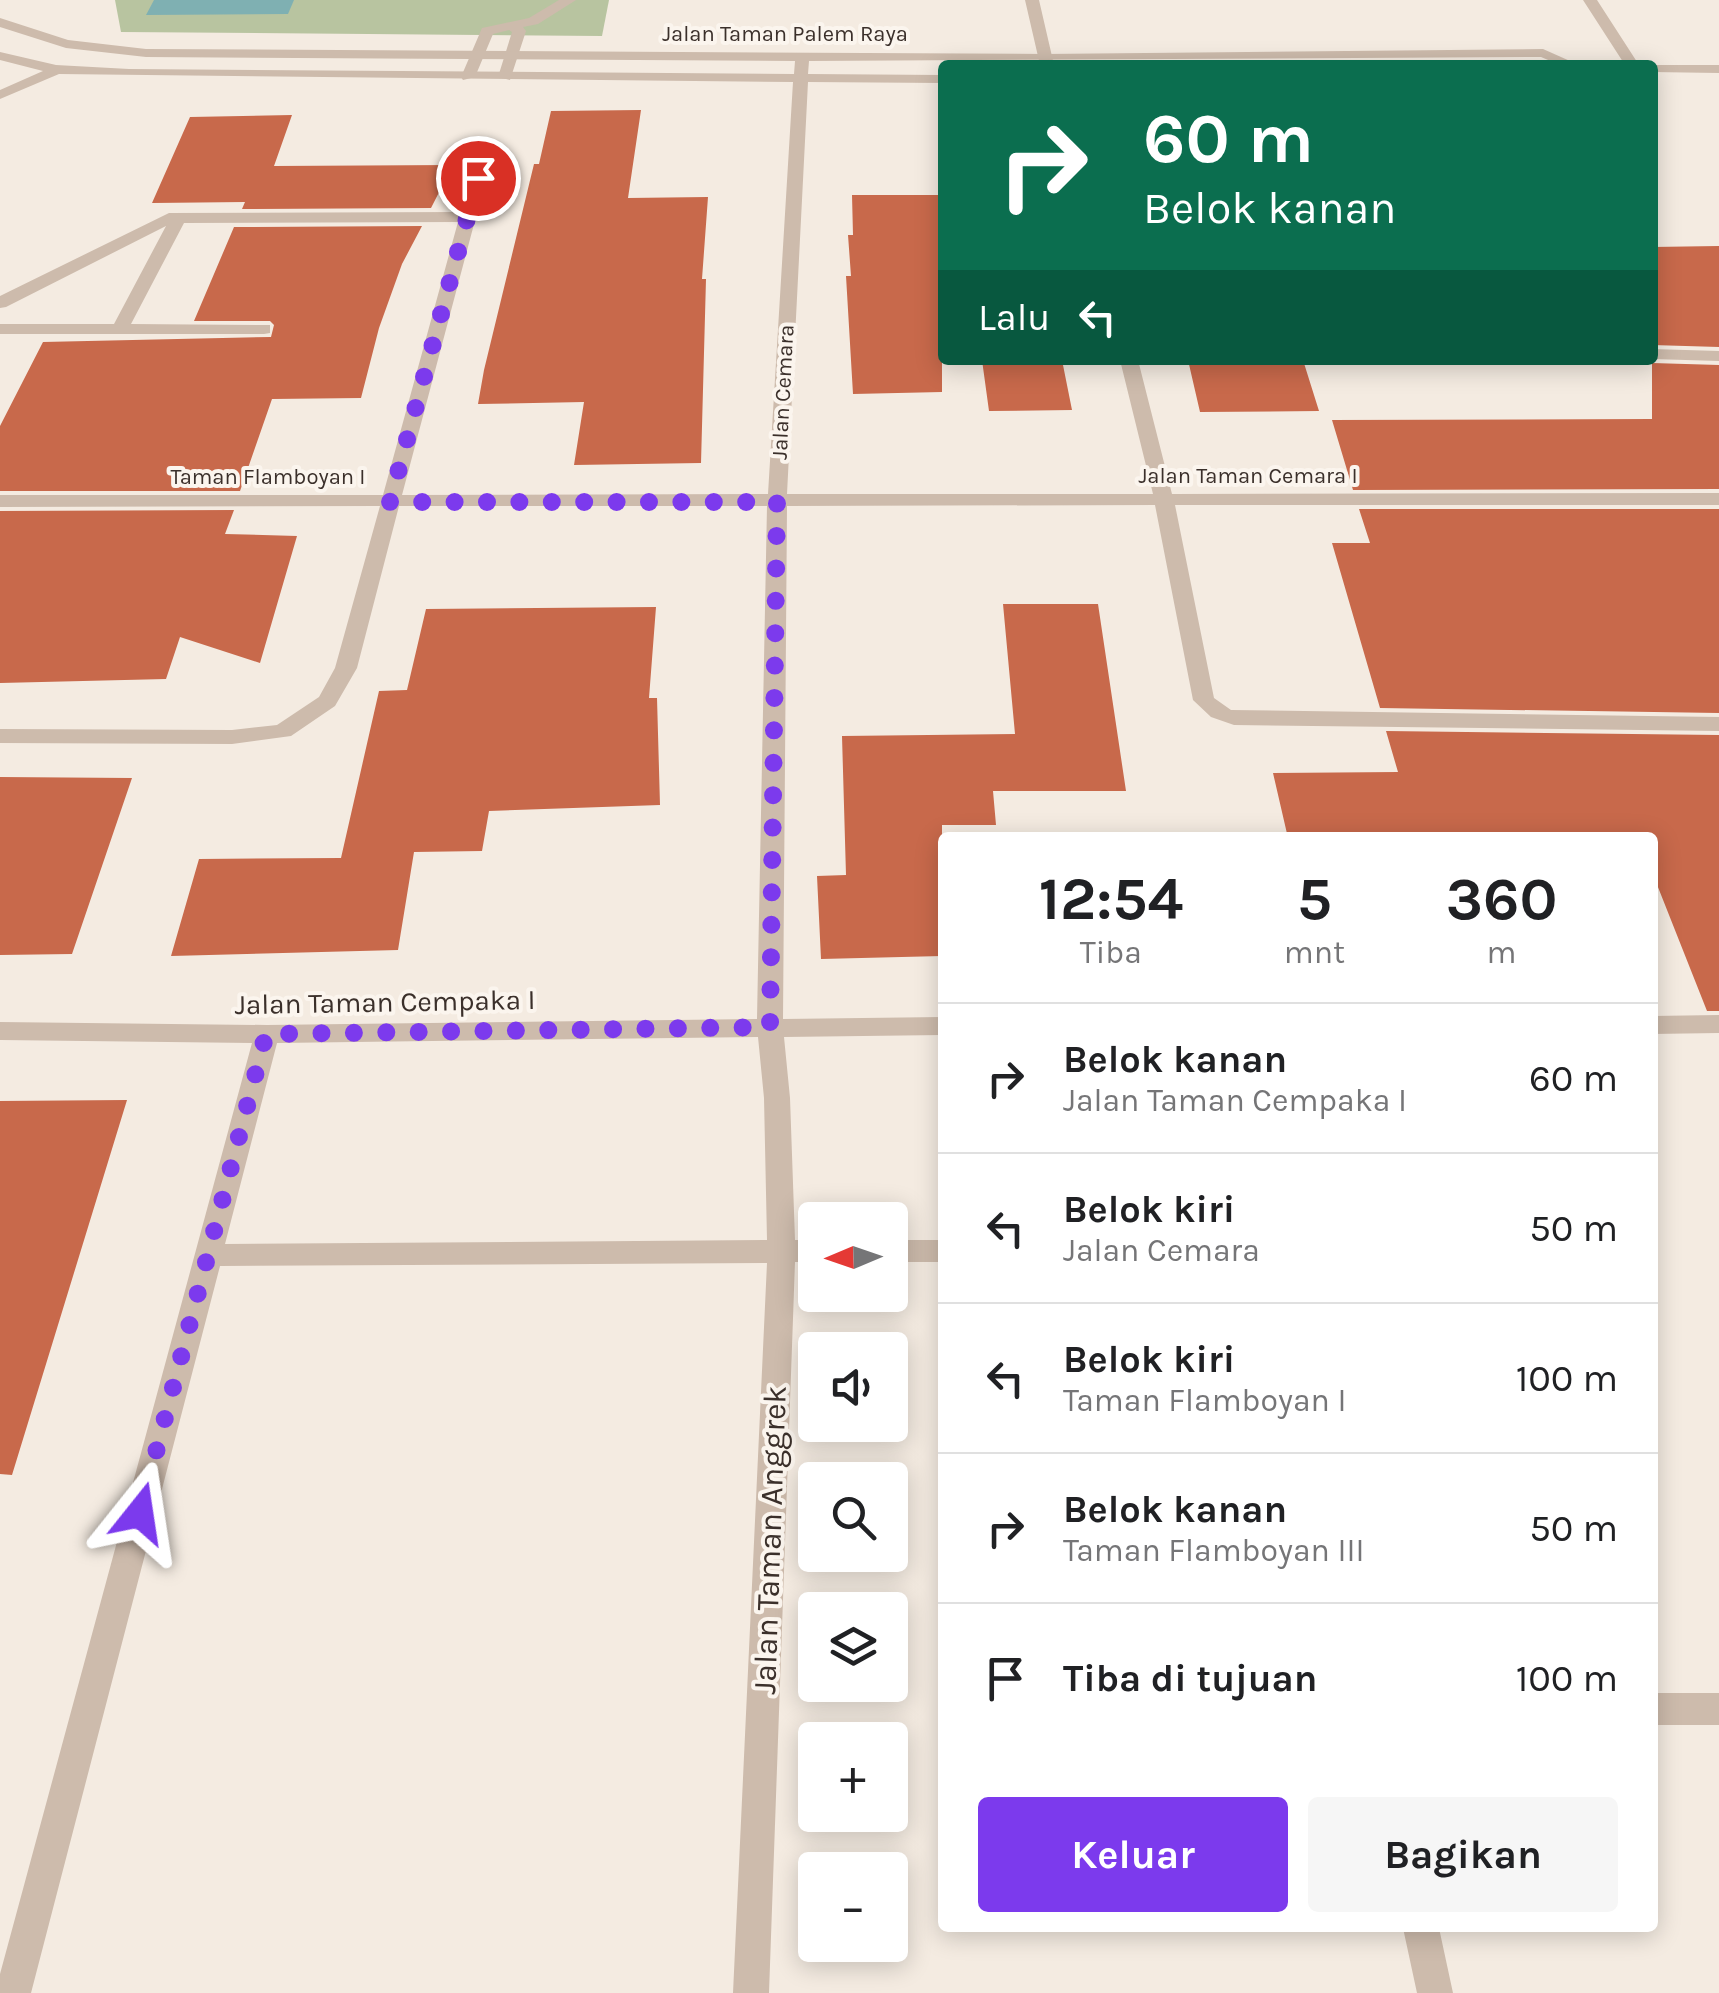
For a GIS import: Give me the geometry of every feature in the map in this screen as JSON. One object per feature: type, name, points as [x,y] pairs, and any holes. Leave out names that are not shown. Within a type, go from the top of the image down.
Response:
[{"type":"street","points":[[468,77],[487,31],[534,21],[569,0]]},
{"type":"street","points":[[1032,0],[1046,60]]},
{"type":"street","points":[[1590,0],[1629,60]]},
{"type":"street","name":"Jalan Taman Palem Raya","points":[[0,22],[66,44],[110,52],[985,60]]},
{"type":"street","points":[[505,77],[518,31],[510,25]]},
{"type":"street","points":[[0,95],[110,52]]},
{"type":"street","name":"Jalan Taman Palem Raya","points":[[1108,60],[1543,53],[1560,60]]},
{"type":"street","name":"Jalan Taman Palem Raya","points":[[0,56],[57,70],[938,79]]},
{"type":"street","name":"Jalan Cemara","points":[[770,1027],[777,502],[802,57]]},
{"type":"street","points":[[1658,68],[1719,68]]},
{"type":"street","points":[[0,736],[232,737],[283,731],[327,701],[346,668],[478,178]]},
{"type":"street","points":[[120,328],[178,217]]},
{"type":"street","points":[[0,303],[160,220],[466,218]]},
{"type":"street","points":[[0,328],[264,329]]},
{"type":"street","points":[[1658,354],[1719,356]]},
{"type":"street","points":[[1131,365],[1164,501],[1204,700],[1230,719],[1719,724]]},
{"type":"street","name":"Jalan Taman Cemara I","points":[[777,502],[1719,499]]},
{"type":"street","name":"Taman Flamboyan I","points":[[0,501],[777,502]]},
{"type":"street","points":[[1658,1024],[1719,1024]]},
{"type":"street","name":"Jalan Taman Cempaka I","points":[[0,1030],[266,1034],[938,1026]]},
{"type":"street","name":"Jalan Taman Anggrek","points":[[751,1993],[782,1251],[778,1098],[770,1027]]},
{"type":"street","points":[[13,1993],[266,1034]]},
{"type":"street","points":[[208,1255],[798,1251]]},
{"type":"street","points":[[908,1251],[938,1251]]},
{"type":"street","points":[[1658,1708],[1719,1709]]},
{"type":"street","points":[[1422,1932],[1435,1993]]},
{"type":"green space","points":[[115,0],[609,0],[602,36],[121,32]]},
{"type":"water","points":[[154,0],[294,0],[288,14],[146,15]]},
{"type":"building","points":[[641,110],[628,198],[708,197],[702,279],[706,279],[701,463],[574,465],[584,402],[478,404],[484,370],[534,164],[539,164],[551,111]]},
{"type":"building","points":[[292,115],[274,166],[453,165],[431,208],[242,209],[245,202],[152,203],[190,117]]},
{"type":"building","points":[[852,195],[938,195],[938,365],[942,365],[942,392],[853,394],[846,276],[851,276],[848,235],[853,235]]},
{"type":"building","points":[[422,226],[402,264],[379,328],[361,398],[272,399],[240,491],[0,491],[0,426],[43,342],[271,337],[274,325],[270,321],[194,321],[234,227]]},
{"type":"building","points":[[1719,246],[1719,347],[1658,345],[1658,247]]},
{"type":"building","points":[[983,365],[1063,365],[1072,410],[989,411]]},
{"type":"building","points":[[1189,365],[1305,365],[1319,411],[1200,412]]},
{"type":"building","points":[[1652,365],[1719,365],[1719,489],[1353,490],[1332,420],[1652,419]]},
{"type":"building","points":[[1359,509],[1719,509],[1719,713],[1380,708],[1332,543],[1370,543]]},
{"type":"building","points":[[234,510],[225,534],[297,536],[260,663],[180,637],[166,679],[0,683],[0,511]]},
{"type":"building","points":[[1003,604],[1098,604],[1126,791],[993,791],[996,825],[942,825],[942,832],[938,832],[938,956],[821,959],[817,876],[846,875],[842,736],[1015,734]]},
{"type":"building","points":[[656,607],[649,698],[657,698],[660,805],[489,811],[482,851],[414,852],[398,950],[171,956],[199,859],[341,858],[379,691],[407,690],[426,609]]},
{"type":"building","points":[[1386,731],[1719,735],[1719,1011],[1707,1011],[1658,887],[1658,832],[1287,832],[1273,773],[1398,772]]},
{"type":"building","points":[[0,777],[132,778],[72,954],[0,955]]},
{"type":"building","points":[[127,1100],[12,1475],[0,1474],[0,1101]]},
{"type":"route","points":[[140,1513],[266,1034],[770,1027],[777,502],[390,502],[478,178]]}]
